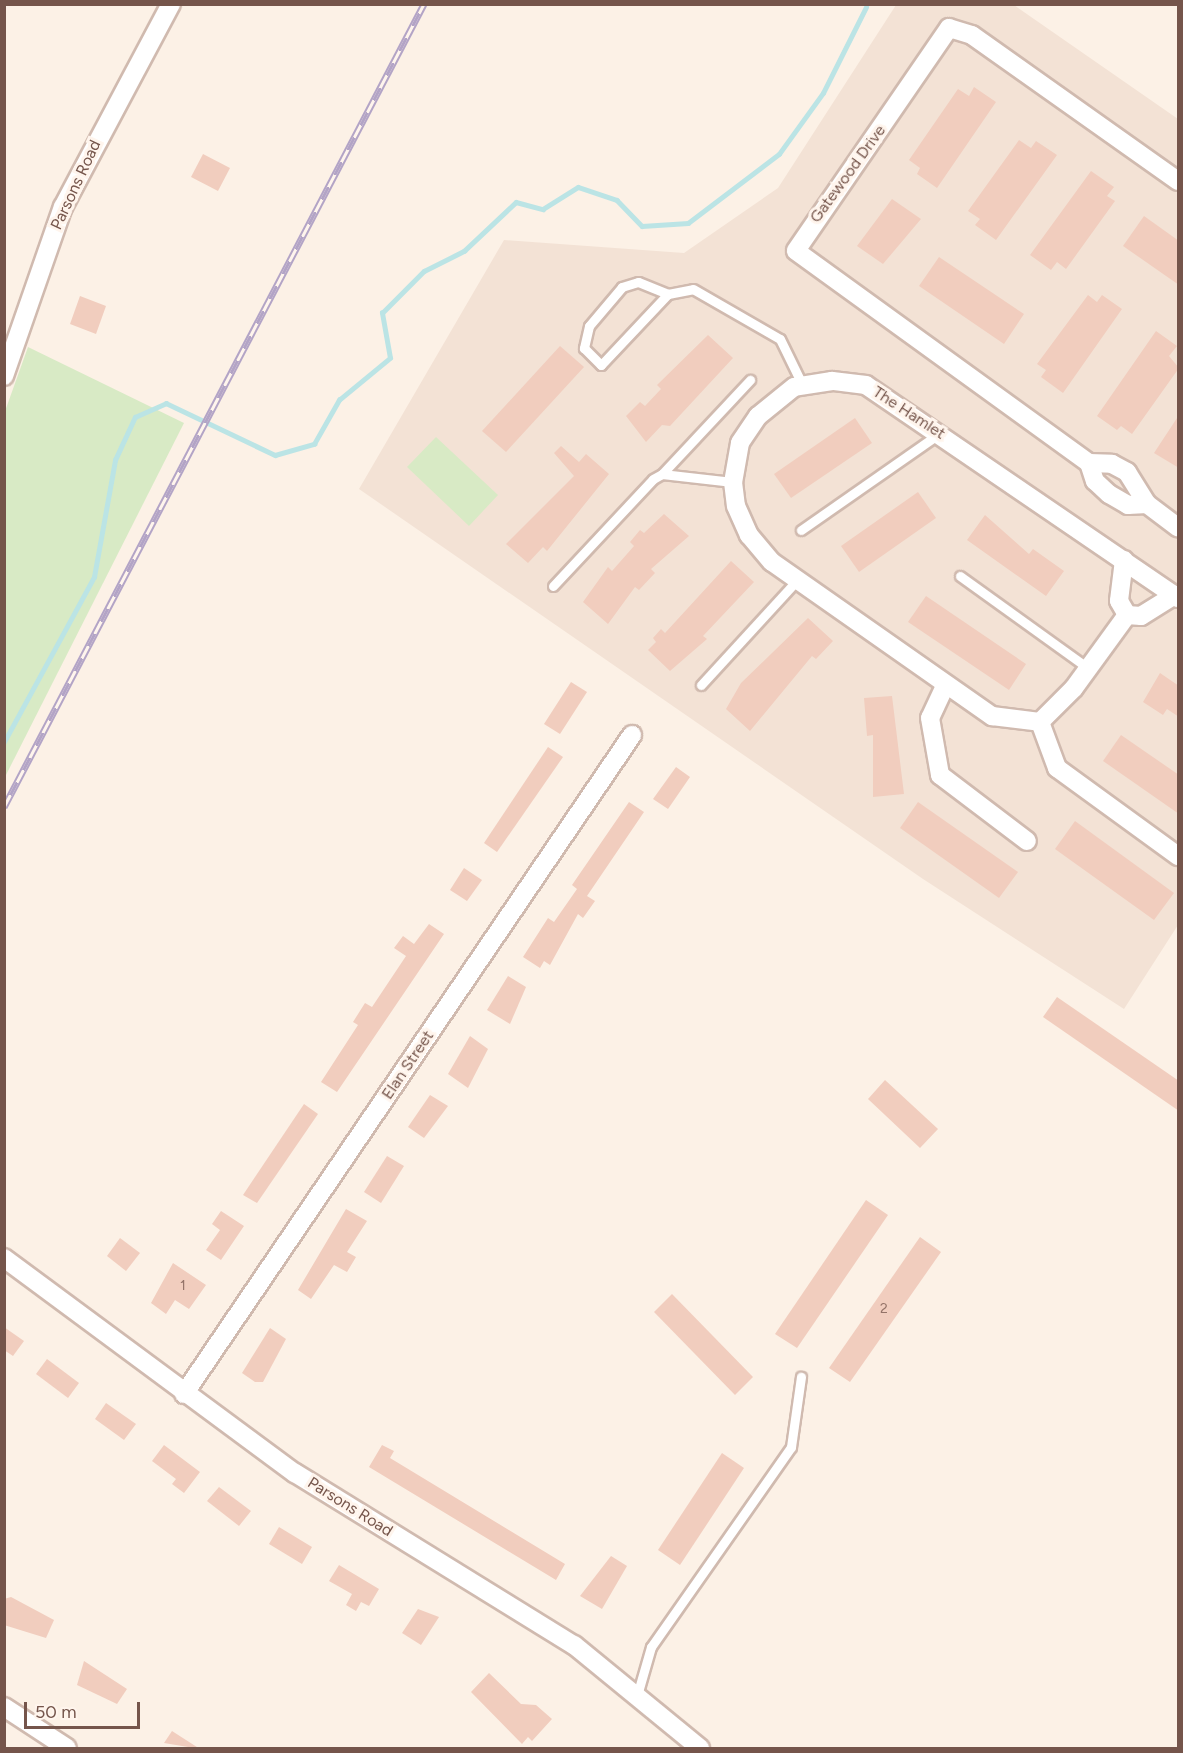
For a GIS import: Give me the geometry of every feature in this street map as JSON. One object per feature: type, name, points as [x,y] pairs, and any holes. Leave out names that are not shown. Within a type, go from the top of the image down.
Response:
[{"type":"street","name":"Parsons Road","points":[[4,376],[63,207],[171,4]]},
{"type":"street","name":"Gatewood Drive","points":[[1179,181],[972,35],[949,28],[796,251],[1089,463],[1112,464],[1127,472],[1147,504],[1179,527]]},
{"type":"street","name":"The Hamlet","points":[[733,482],[746,432],[776,399],[802,384],[832,381],[866,386],[940,433],[1177,596],[1141,616],[1127,615]]},
{"type":"street","name":"Gatewood Drive","points":[[1089,463],[1095,481],[1109,494],[1128,505],[1147,504]]},
{"type":"street","points":[[733,482],[748,535],[772,562],[945,686],[992,716],[1040,722]]},
{"type":"street","points":[[1040,722],[1088,668],[1127,615],[1119,601],[1124,560]]},
{"type":"street","points":[[945,686],[930,718],[940,775],[1027,841]]},
{"type":"street","points":[[1040,722],[1057,768],[1179,856]]},
{"type":"street","name":"Elan Street","points":[[184,1394],[632,735]]},
{"type":"street","name":"Parsons Road","points":[[4,1258],[184,1394],[295,1473],[574,1645],[638,1692],[700,1749]]},
{"type":"street","points":[[4,1707],[68,1749]]},
{"type":"lane","points":[[668,294],[601,365],[584,348],[589,326],[622,286],[638,282],[668,294],[693,290],[761,326],[792,355],[802,384]]},
{"type":"lane","points":[[553,586],[750,380]]},
{"type":"lane","points":[[801,530],[940,433]]},
{"type":"lane","points":[[662,474],[733,482]]},
{"type":"lane","points":[[960,576],[1088,668]]},
{"type":"lane","points":[[701,685],[798,579]]},
{"type":"lane","points":[[638,1692],[651,1647],[791,1447],[801,1377]]},
{"type":"shaded area","points":[[896,5],[1014,5],[1178,119],[1178,925],[1124,1009],[923,879],[359,489],[504,240],[684,253],[778,188]]},
{"type":"green space","points":[[28,347],[184,423],[5,777],[4,414]]},
{"type":"green space","points":[[436,437],[498,495],[469,526],[407,467]]},
{"type":"building","points":[[974,87],[996,102],[937,188],[917,174],[920,168],[909,160],[958,89],[969,96]]},
{"type":"building","points":[[1019,140],[1031,148],[1036,141],[1057,155],[996,240],[975,225],[980,219],[968,211]]},
{"type":"building","points":[[203,154],[230,168],[218,191],[191,177]]},
{"type":"building","points":[[1091,171],[1114,187],[1107,196],[1115,201],[1066,269],[1057,262],[1051,270],[1030,255]]},
{"type":"building","points":[[892,199],[921,219],[883,264],[857,246]]},
{"type":"building","points":[[1144,216],[1179,241],[1179,285],[1123,246]]},
{"type":"building","points":[[939,257],[1024,314],[1004,344],[919,286]]},
{"type":"building","points":[[1088,295],[1097,302],[1102,295],[1122,309],[1063,393],[1041,377],[1046,370],[1037,364]]},
{"type":"building","points":[[80,296],[106,306],[96,334],[70,324]]},
{"type":"building","points":[[1156,331],[1177,346],[1169,356],[1179,368],[1132,434],[1121,426],[1117,430],[1097,416]]},
{"type":"building","points":[[708,335],[733,358],[670,426],[662,425],[646,442],[626,416],[640,402],[645,406],[661,389],[657,385]]},
{"type":"building","points":[[560,346],[584,367],[506,452],[482,431]]},
{"type":"building","points":[[1179,415],[1179,468],[1154,453]]},
{"type":"building","points":[[855,418],[872,443],[791,498],[774,474]]},
{"type":"building","points":[[561,446],[579,462],[586,454],[609,474],[547,551],[543,547],[528,563],[506,544],[574,476],[554,453]]},
{"type":"building","points":[[918,492],[936,518],[859,572],[841,546]]},
{"type":"building","points":[[664,514],[689,536],[651,569],[655,573],[639,590],[635,587],[608,624],[583,602],[608,567],[612,571],[634,546],[630,542],[640,530],[644,533]]},
{"type":"building","points":[[985,515],[1029,554],[1033,549],[1064,571],[1046,596],[967,540]]},
{"type":"building","points":[[731,561],[754,582],[703,636],[707,639],[670,671],[648,650],[656,642],[653,638],[661,629],[665,633]]},
{"type":"building","points":[[926,596],[1026,664],[1009,690],[908,622]]},
{"type":"building","points":[[808,618],[833,641],[816,659],[812,656],[750,731],[726,709],[741,683]]},
{"type":"building","points":[[1160,673],[1179,686],[1179,717],[1167,709],[1163,715],[1143,702]]},
{"type":"building","points":[[571,682],[587,692],[560,734],[544,724]]},
{"type":"building","points":[[892,696],[904,794],[873,797],[873,735],[867,736],[864,698]]},
{"type":"building","points":[[1121,735],[1179,775],[1179,814],[1103,761]]},
{"type":"building","points":[[548,747],[563,757],[497,852],[484,843]]},
{"type":"building","points":[[676,767],[690,777],[668,809],[653,799]]},
{"type":"building","points":[[629,802],[644,812],[587,896],[595,901],[583,918],[578,914],[550,965],[544,961],[540,968],[523,957],[548,918],[554,922],[577,889],[572,885]]},
{"type":"building","points":[[918,802],[1018,872],[999,898],[900,828]]},
{"type":"building","points":[[1075,821],[1174,893],[1154,920],[1055,849]]},
{"type":"building","points":[[464,868],[482,880],[467,901],[450,890]]},
{"type":"building","points":[[429,924],[444,934],[337,1092],[321,1082],[358,1025],[353,1022],[365,1003],[372,1007],[406,956],[394,948],[403,936],[414,944]]},
{"type":"building","points":[[508,976],[526,987],[510,1024],[487,1010]]},
{"type":"building","points":[[1057,997],[1179,1081],[1179,1111],[1043,1017]]},
{"type":"building","points":[[470,1036],[488,1049],[468,1088],[448,1074]]},
{"type":"building","points":[[885,1080],[938,1129],[920,1148],[868,1099]]},
{"type":"building","points":[[430,1095],[448,1106],[424,1138],[408,1127]]},
{"type":"building","points":[[304,1104],[318,1114],[257,1203],[243,1195]]},
{"type":"building","points":[[387,1156],[404,1166],[381,1203],[364,1192]]},
{"type":"building","points":[[866,1200],[888,1215],[797,1348],[775,1334]]},
{"type":"building","points":[[346,1209],[367,1221],[347,1252],[356,1257],[347,1272],[334,1265],[311,1299],[298,1290]]},
{"type":"building","points":[[221,1211],[244,1226],[221,1260],[206,1250],[220,1230],[212,1224]]},
{"type":"building","points":[[920,1237],[941,1252],[850,1382],[829,1368]]},
{"type":"building","points":[[120,1238],[140,1253],[126,1271],[107,1256]]},
{"type":"building","points":[[173,1263],[206,1285],[189,1309],[175,1300],[166,1314],[151,1303]]},
{"type":"building","points":[[672,1294],[753,1377],[735,1395],[654,1312]]},
{"type":"building","points":[[4,1327],[24,1341],[13,1356],[4,1350]]},
{"type":"building","points":[[270,1328],[286,1339],[263,1382],[255,1382],[242,1373]]},
{"type":"building","points":[[47,1359],[79,1383],[68,1398],[36,1374]]},
{"type":"building","points":[[106,1403],[136,1424],[124,1440],[95,1419]]},
{"type":"building","points":[[164,1445],[200,1472],[184,1493],[172,1484],[176,1479],[152,1461]]},
{"type":"building","points":[[382,1445],[394,1451],[390,1458],[565,1564],[556,1580],[369,1467]]},
{"type":"building","points":[[722,1453],[744,1468],[680,1565],[658,1550]]},
{"type":"building","points":[[219,1487],[251,1511],[239,1526],[207,1501]]},
{"type":"building","points":[[279,1527],[312,1547],[302,1564],[269,1544]]},
{"type":"building","points":[[611,1556],[627,1566],[602,1609],[580,1596]]},
{"type":"building","points":[[339,1565],[379,1589],[369,1606],[361,1602],[356,1611],[346,1605],[352,1594],[329,1581]]},
{"type":"building","points":[[11,1597],[54,1620],[46,1638],[4,1625],[4,1599]]},
{"type":"building","points":[[418,1609],[439,1617],[421,1645],[402,1633]]},
{"type":"building","points":[[84,1661],[127,1689],[117,1704],[77,1685]]},
{"type":"building","points":[[489,1673],[521,1704],[536,1705],[552,1719],[532,1741],[528,1737],[522,1744],[471,1692]]},
{"type":"building","points":[[172,1731],[200,1749],[164,1743]]},
{"type":"waterway","points":[[4,742],[94,577],[115,460],[135,417],[166,403],[275,455],[314,444],[339,400],[390,358],[382,313],[424,271],[464,251],[516,202],[543,209],[578,187],[617,200],[642,226],[688,223],[779,154],[823,93],[866,7]]},
{"type":"railway","points":[[4,807],[424,4]]}]
